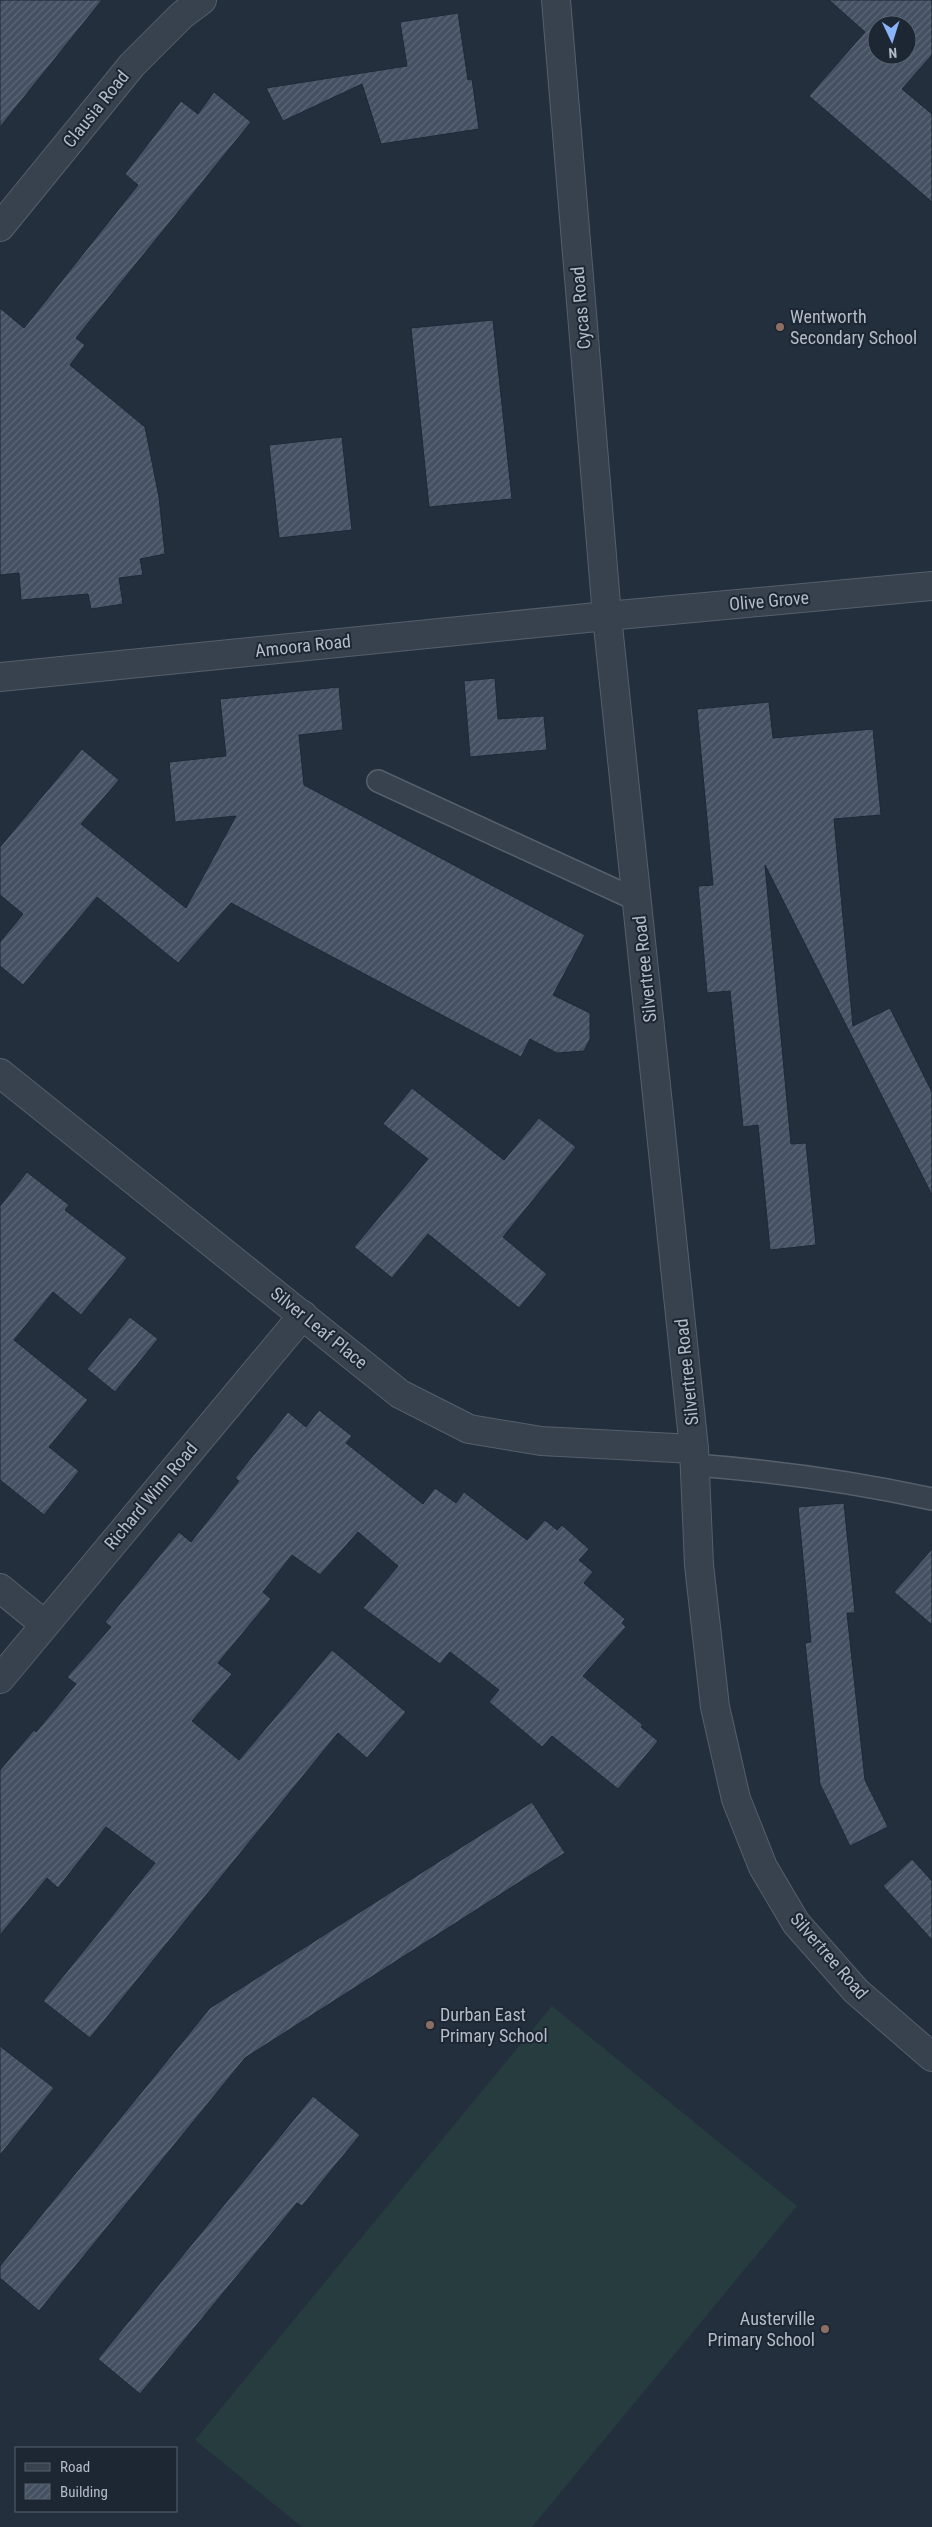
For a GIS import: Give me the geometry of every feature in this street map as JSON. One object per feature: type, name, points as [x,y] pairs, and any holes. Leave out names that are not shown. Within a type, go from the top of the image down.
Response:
[{"type":"street","name":"Cycas Road","points":[[556,0],[607,616]]},
{"type":"street","name":"Clausia Road","points":[[0,227],[132,65],[186,5]]},
{"type":"street","name":"Olive Grove","points":[[607,616],[932,586]]},
{"type":"street","name":"Amoora Road","points":[[0,677],[607,616]]},
{"type":"street","name":"Silvertree Road","points":[[607,616],[639,902],[695,1457],[699,1565],[715,1707],[736,1798],[763,1867],[796,1923],[856,1991],[932,2057]]},
{"type":"street","name":"Silver Leaf Place","points":[[0,1073],[400,1394],[469,1429],[541,1441],[695,1457]]},
{"type":"street","name":"Richard Winn Road","points":[[0,1679],[302,1314]]},
{"type":"street","points":[[0,1588],[44,1624]]},
{"type":"lane","points":[[378,781],[639,902]]},
{"type":"lane","points":[[695,1457],[763,1470],[894,1490],[932,1499]]},
{"type":"green space","points":[[552,2006],[797,2206],[532,2527],[302,2527],[195,2440]]},
{"type":"building","points":[[0,0],[102,0],[0,127]]},
{"type":"building","points":[[829,0],[932,0],[932,55],[902,89],[932,114],[932,202],[809,96],[865,32]]},
{"type":"building","points":[[458,13],[468,80],[472,79],[479,129],[381,144],[362,84],[283,121],[266,88],[407,66],[400,22]]},
{"type":"building","points":[[214,92],[251,122],[76,338],[85,345],[70,365],[145,427],[159,497],[165,554],[140,559],[143,575],[119,578],[123,604],[91,609],[88,594],[21,600],[19,573],[0,575],[0,308],[24,328],[138,185],[125,174],[181,101],[198,114]]},
{"type":"building","points":[[493,320],[512,499],[429,507],[411,328]]},
{"type":"building","points":[[342,437],[352,530],[279,538],[269,445]]},
{"type":"building","points":[[495,678],[498,719],[544,716],[547,750],[470,757],[464,681]]},
{"type":"building","points":[[339,687],[343,730],[299,735],[304,785],[585,935],[553,995],[590,1013],[590,1039],[584,1051],[557,1053],[530,1039],[521,1057],[231,903],[178,963],[97,897],[23,985],[0,966],[0,942],[23,914],[0,895],[0,847],[82,749],[119,780],[81,824],[186,908],[236,816],[175,822],[169,762],[226,756],[220,699]]},
{"type":"building","points":[[769,702],[773,738],[873,729],[881,815],[834,819],[853,1026],[890,1008],[932,1092],[932,1195],[765,865],[791,1144],[806,1143],[816,1245],[770,1250],[758,1125],[743,1127],[730,991],[707,993],[698,886],[713,885],[697,709]]},
{"type":"building","points":[[412,1088],[504,1160],[539,1118],[576,1147],[503,1237],[547,1274],[519,1308],[428,1234],[392,1278],[354,1247],[428,1159],[383,1124]]},
{"type":"building","points":[[27,1172],[69,1205],[65,1210],[127,1258],[81,1315],[53,1292],[14,1340],[88,1400],[49,1447],[79,1471],[44,1515],[0,1480],[0,1206]]},
{"type":"building","points":[[130,1317],[158,1339],[115,1392],[87,1369]]},
{"type":"building","points":[[319,1410],[352,1436],[346,1443],[423,1504],[435,1488],[456,1503],[464,1492],[527,1540],[545,1520],[557,1530],[562,1525],[589,1549],[579,1560],[593,1572],[584,1583],[625,1619],[622,1623],[626,1627],[583,1676],[643,1725],[641,1727],[658,1741],[618,1789],[552,1736],[542,1747],[489,1702],[499,1690],[450,1652],[440,1664],[363,1608],[398,1566],[358,1532],[320,1575],[292,1555],[263,1592],[271,1599],[218,1663],[232,1674],[192,1721],[239,1760],[332,1650],[406,1712],[367,1758],[338,1733],[90,2038],[43,2001],[155,1863],[106,1827],[58,1888],[47,1878],[0,1935],[0,1770],[34,1730],[36,1732],[76,1684],[67,1677],[111,1627],[105,1622],[179,1532],[191,1542],[239,1481],[235,1478],[288,1412],[306,1427]]},
{"type":"building","points":[[844,1503],[855,1613],[847,1613],[865,1780],[888,1827],[850,1846],[820,1784],[805,1643],[811,1642],[798,1507]]},
{"type":"building","points":[[932,1549],[932,1625],[894,1592]]},
{"type":"building","points":[[532,1802],[565,1853],[245,2058],[39,2311],[0,2278],[0,2266],[210,2008]]},
{"type":"building","points":[[912,1859],[932,1881],[932,1940],[883,1886]]},
{"type":"building","points":[[0,2046],[54,2088],[0,2155]]},
{"type":"building","points":[[313,2096],[360,2135],[302,2206],[297,2203],[140,2394],[98,2359]]},
{"type":"place","name":"Wentworth Secondary School","points":[[780,327]]},
{"type":"place","name":"Durban East Primary School","points":[[430,2025]]},
{"type":"place","name":"Austerville Primary School","points":[[825,2329]]}]
